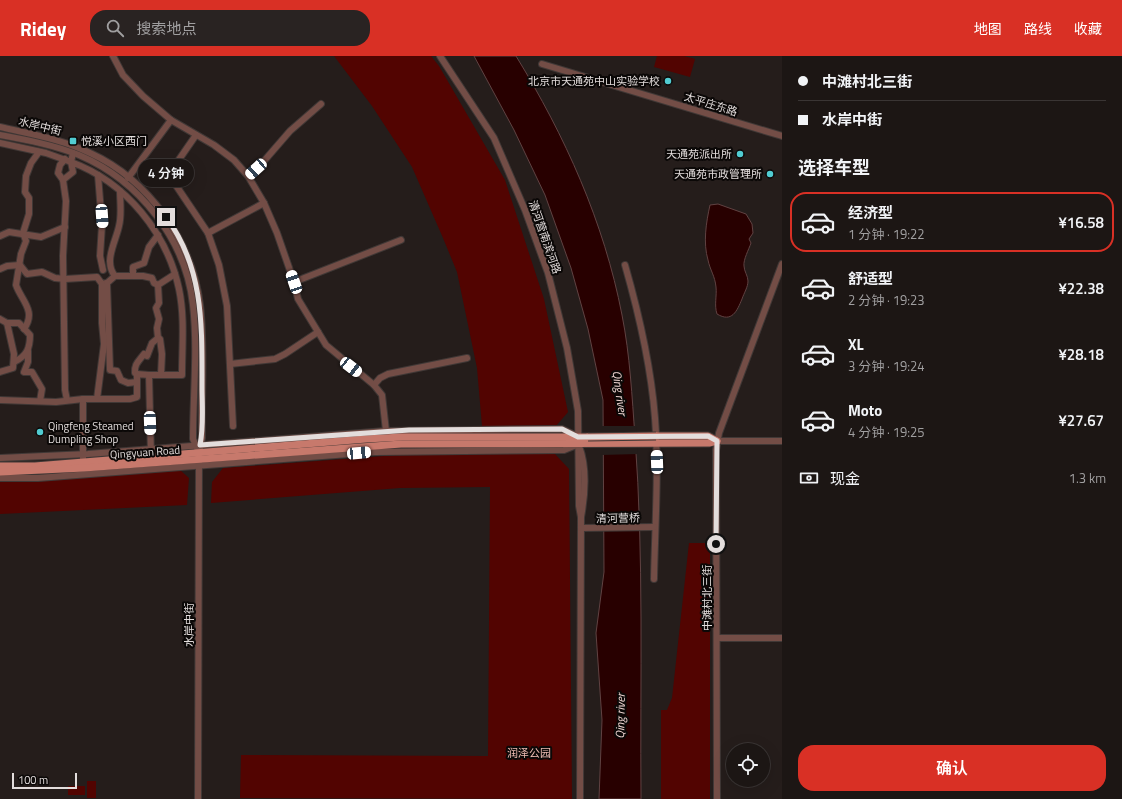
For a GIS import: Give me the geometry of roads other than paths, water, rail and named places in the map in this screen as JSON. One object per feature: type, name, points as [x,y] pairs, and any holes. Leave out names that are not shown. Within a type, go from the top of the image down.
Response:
[{"type":"main road","name":"Qingyuan Road","points":[[0,466],[35,466],[83,462],[151,452],[198,453],[401,444],[656,441],[708,436],[717,441]]},
{"type":"main road","name":"Qingyuan Road","points":[[0,472],[39,471],[198,453]]},
{"type":"street","points":[[113,56],[123,75],[143,96],[171,120],[214,145],[234,160],[248,176],[264,203],[277,233],[294,282],[298,299],[326,345],[374,385],[382,395],[386,431]]},
{"type":"street","name":"清河营南滨河路","points":[[440,56],[494,138],[526,210],[548,273],[567,348],[578,411],[578,441]]},
{"type":"street","name":"太平庄东路","points":[[542,64],[782,136]]},
{"type":"street","points":[[248,176],[264,161],[290,131],[321,104]]},
{"type":"street","points":[[128,178],[171,120]]},
{"type":"street","name":"水岸中街","points":[[0,127],[72,145],[110,163],[147,194],[169,221],[183,246],[195,278],[201,317],[198,453],[198,799]]},
{"type":"street","name":"水岸中街","points":[[0,135],[43,144],[73,153],[109,171],[143,200],[162,223],[182,260],[191,296],[194,319],[193,439],[198,453]]},
{"type":"street","points":[[196,135],[178,161],[171,178],[208,233],[219,265],[227,306],[233,426]]},
{"type":"street","points":[[0,144],[39,152],[68,161],[98,175],[120,191],[138,207],[158,235],[175,274],[183,321],[182,375],[137,374]]},
{"type":"street","points":[[24,328],[28,324],[29,313],[22,294],[16,285],[26,241],[23,233],[29,214],[29,198],[25,192],[26,176],[31,163],[39,152]]},
{"type":"street","points":[[67,400],[65,390],[64,279],[66,201],[63,180],[58,173],[60,165],[68,161],[73,153]]},
{"type":"street","points":[[63,180],[73,172],[68,161]]},
{"type":"street","points":[[98,175],[102,225],[100,256],[103,270],[98,277]]},
{"type":"street","points":[[113,274],[110,264],[112,246],[119,226],[120,191]]},
{"type":"street","points":[[208,233],[264,203]]},
{"type":"street","points":[[0,236],[10,232],[41,237],[65,227]]},
{"type":"street","points":[[132,276],[133,267],[144,263],[149,247],[158,235]]},
{"type":"street","points":[[294,282],[401,240]]},
{"type":"street","name":"中滩村北三街","points":[[717,799],[717,441],[782,264]]},
{"type":"street","points":[[626,265],[651,385],[656,441],[654,579]]},
{"type":"street","points":[[0,270],[7,266],[20,266],[28,274],[42,272],[56,278],[98,277],[104,283],[110,370],[117,371],[121,380],[128,383],[137,382]]},
{"type":"street","points":[[103,270],[113,274],[152,278],[158,285],[159,303],[156,308],[159,319],[158,338],[160,339],[162,354],[161,375]]},
{"type":"street","points":[[97,399],[104,344],[102,323],[104,283],[113,274]]},
{"type":"street","points":[[158,285],[175,274]]},
{"type":"street","points":[[0,319],[7,323],[19,323],[30,335],[28,362],[24,372]]},
{"type":"street","points":[[7,323],[14,354],[14,365],[17,372],[32,372],[42,389],[40,401]]},
{"type":"street","points":[[230,364],[275,359],[318,332]]},
{"type":"street","points":[[0,400],[56,402],[83,398],[130,399],[136,397],[137,374],[135,374],[134,368],[144,354],[147,356],[152,343],[158,338]]},
{"type":"street","points":[[0,372],[14,365],[28,351]]},
{"type":"street","points":[[374,385],[380,378],[388,374],[467,358]]},
{"type":"street","points":[[0,458],[151,452],[150,375]]},
{"type":"street","points":[[83,398],[83,462]]},
{"type":"street","points":[[0,478],[38,478],[198,453],[386,431],[562,429],[578,441],[579,506],[581,517],[580,799]]},
{"type":"street","points":[[717,441],[782,441]]},
{"type":"street","name":"清河营桥","points":[[581,528],[654,527]]},
{"type":"street","points":[[717,638],[782,638]]},
{"type":"water","name":"Qing river","points":[[474,56],[516,56],[534,86],[551,117],[581,181],[605,247],[622,315],[629,361],[633,407],[640,528],[641,799],[599,799],[602,720],[596,633],[604,572],[603,400],[588,329],[571,268],[545,195],[514,130]]},
{"type":"water","points":[[718,204],[746,214],[752,224],[753,233],[749,239],[751,243],[744,264],[748,279],[747,286],[736,311],[727,317],[717,314],[714,276],[706,253],[706,226],[710,205]]},
{"type":"place","name":"北京市天通苑中山实验学校","points":[[668,81]]},
{"type":"place","name":"悦溪小区西门","points":[[73,141]]},
{"type":"place","name":"天通苑派出所","points":[[740,154]]},
{"type":"place","name":"天通苑市政管理所","points":[[770,174]]},
{"type":"place","name":"Qingfeng Steamed Dumpling Shop","points":[[40,432]]},
{"type":"park label","name":"润泽公园","points":[[529,753]]}]
